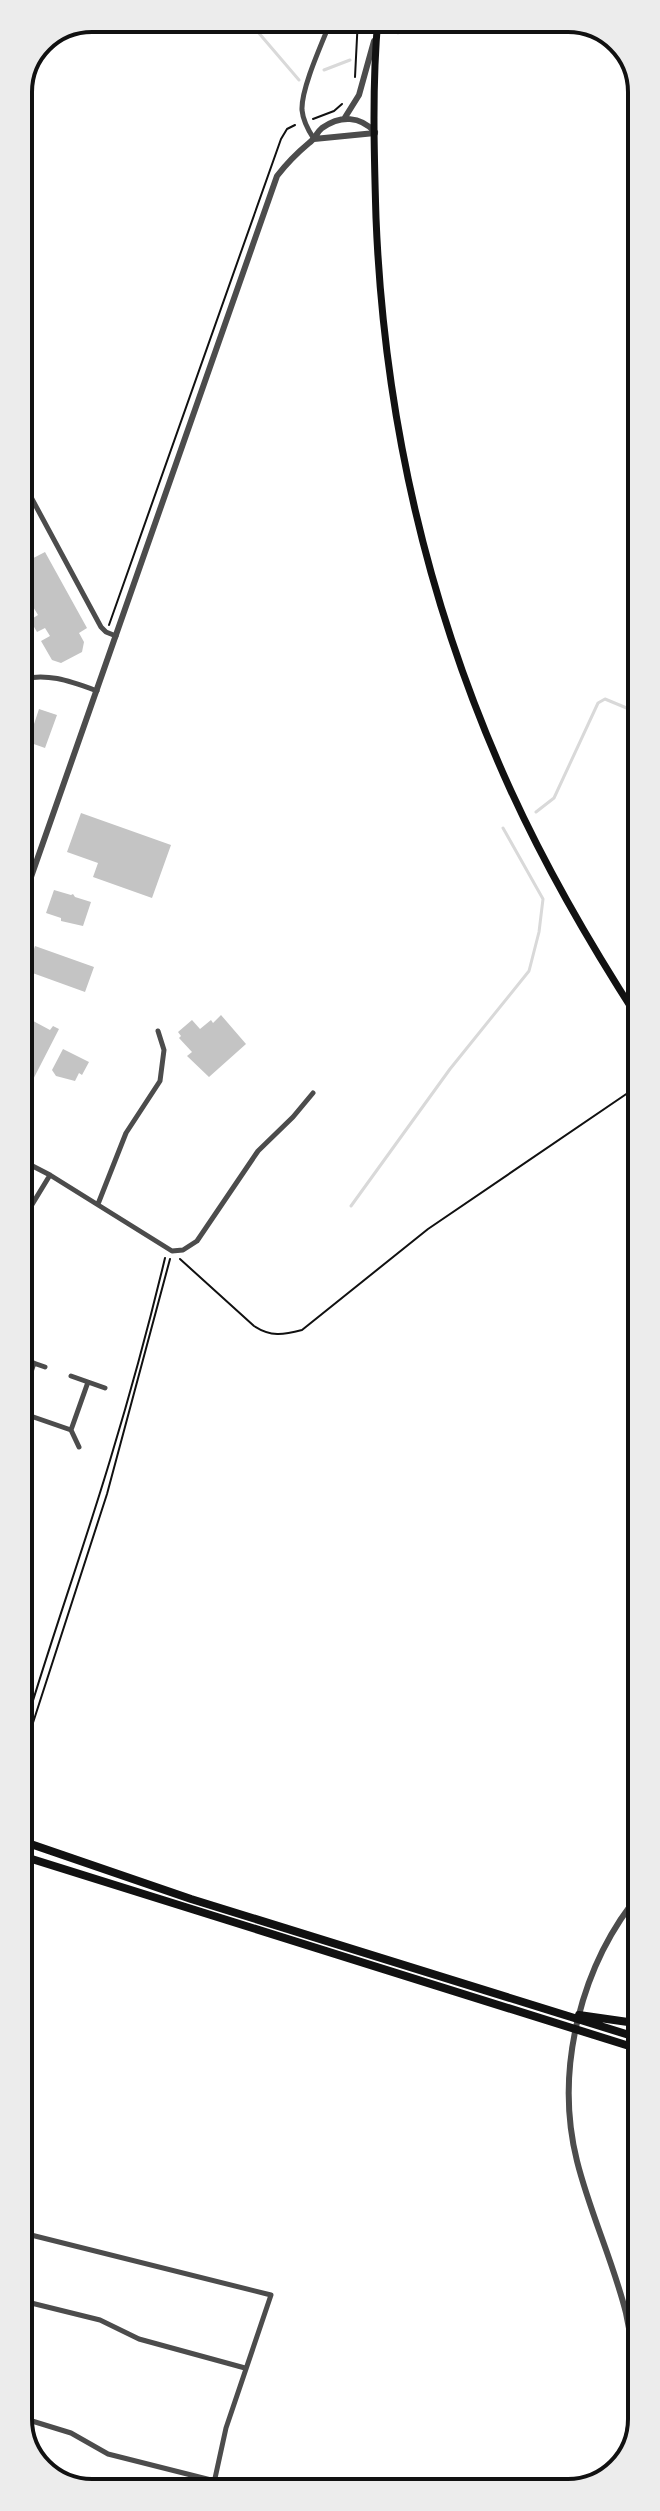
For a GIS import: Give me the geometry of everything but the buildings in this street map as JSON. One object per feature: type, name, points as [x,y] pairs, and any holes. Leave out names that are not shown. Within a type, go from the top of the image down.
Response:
[{"type":"highway","points":[[32,1844],[191,1899],[628,2035]]},
{"type":"highway","points":[[32,1859],[628,2046]]},
{"type":"highway","points":[[552,2011],[628,2022]]},
{"type":"main road","points":[[377,32],[375,133],[379,290],[389,383],[409,489],[439,600],[482,724],[511,792],[572,911],[628,1002]]},
{"type":"street","points":[[314,139],[304,122],[302,108],[304,94],[327,32]]},
{"type":"street","points":[[344,119],[359,95],[376,32]]},
{"type":"street","points":[[32,874],[277,176],[319,130],[344,119],[366,123],[375,133]]},
{"type":"street","points":[[314,139],[375,133]]},
{"type":"street","points":[[32,499],[104,630],[116,636]]},
{"type":"street","points":[[32,676],[52,676],[97,691]]},
{"type":"street","points":[[98,1204],[126,1133],[160,1081],[164,1050],[158,1031]]},
{"type":"street","points":[[32,1166],[169,1250],[183,1250],[197,1241],[258,1151],[313,1093]]},
{"type":"street","points":[[32,1205],[50,1175]]},
{"type":"street","points":[[32,1369],[34,1363],[45,1367]]},
{"type":"street","points":[[71,1376],[105,1388]]},
{"type":"street","points":[[71,1430],[88,1382]]},
{"type":"street","points":[[32,1415],[71,1430],[79,1447]]},
{"type":"street","points":[[628,1911],[606,1942],[587,1989],[573,2051],[569,2101],[573,2141],[582,2180],[628,2328]]},
{"type":"street","points":[[32,2235],[271,2295],[226,2428],[215,2479]]},
{"type":"street","points":[[32,2303],[100,2320],[139,2339],[245,2368]]},
{"type":"street","points":[[32,2421],[71,2433],[108,2454],[207,2479]]},
{"type":"path","points":[[354,80],[357,32]]},
{"type":"path","points":[[104,630],[281,139],[287,129],[334,111],[347,98]]},
{"type":"path","points":[[169,1250],[254,1326],[273,1335],[302,1330],[428,1229],[628,1093]]},
{"type":"path","points":[[32,1702],[115,1443],[169,1250]]},
{"type":"path","points":[[32,1726],[107,1494],[146,1357],[169,1250]]},
{"type":"waterway","points":[[258,32],[299,80]]},
{"type":"waterway","points":[[324,70],[350,60]]},
{"type":"waterway","points":[[536,812],[554,798],[598,703],[605,699],[628,709]]},
{"type":"waterway","points":[[351,1206],[450,1069],[529,971],[543,899],[503,828]]}]
